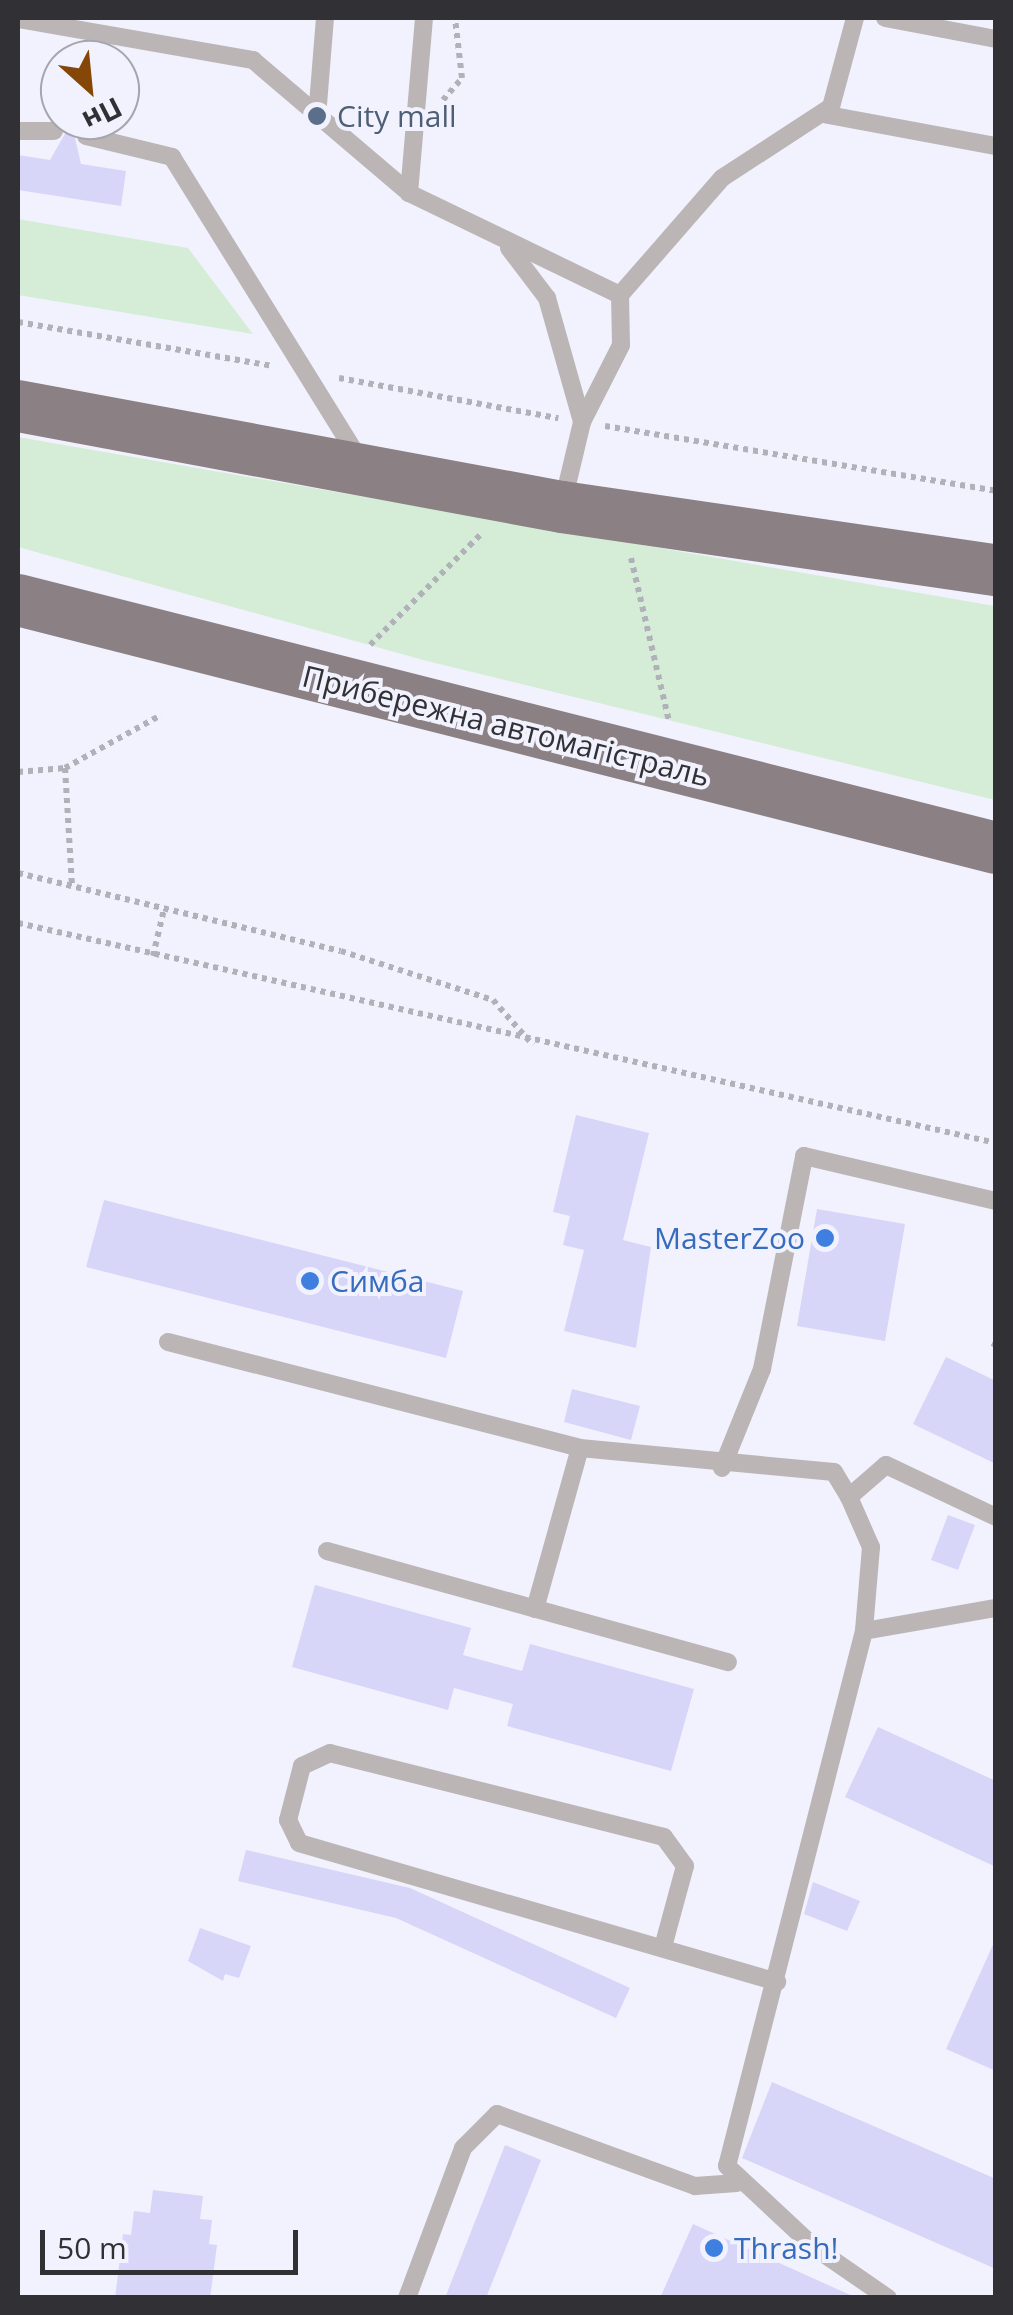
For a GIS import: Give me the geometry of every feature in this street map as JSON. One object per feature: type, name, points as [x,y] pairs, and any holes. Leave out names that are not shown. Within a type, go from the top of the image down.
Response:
[{"type":"main road","points":[[18,406],[562,507],[996,570]]},
{"type":"main road","name":"Прибережна автомагістраль","points":[[18,600],[996,848]]},
{"type":"lane","points":[[317,117],[326,18]]},
{"type":"lane","points":[[409,193],[413,109],[424,18]]},
{"type":"lane","points":[[562,507],[582,422],[622,346],[620,295],[722,178],[822,114],[840,91],[856,18]]},
{"type":"lane","points":[[885,18],[996,39]]},
{"type":"lane","points":[[18,20],[253,60],[409,193],[509,248],[620,295]]},
{"type":"lane","points":[[822,114],[996,146]]},
{"type":"lane","points":[[102,140],[172,157],[368,472]]},
{"type":"lane","points":[[509,248],[546,298],[582,422]]},
{"type":"lane","points":[[722,1468],[762,1368],[804,1156],[996,1202]]},
{"type":"lane","points":[[168,1342],[580,1448],[722,1468],[834,1472],[850,1497],[871,1548],[864,1631],[777,1982],[729,2145],[738,2183],[888,2298]]},
{"type":"lane","points":[[534,1610],[580,1448]]},
{"type":"lane","points":[[850,1497],[886,1464],[996,1517]]},
{"type":"lane","points":[[328,1551],[728,1662]]},
{"type":"lane","points":[[864,1631],[996,1608]]},
{"type":"lane","points":[[663,1947],[684,1866],[664,1838],[330,1753],[302,1766],[288,1820],[298,1843],[777,1982]]},
{"type":"lane","points":[[406,2298],[462,2148],[498,2114],[696,2186],[738,2183]]},
{"type":"path","points":[[413,109],[442,102],[462,78],[455,18]]},
{"type":"path","points":[[582,422],[996,491]]},
{"type":"path","points":[[370,645],[497,518]]},
{"type":"path","points":[[626,538],[670,722]]},
{"type":"path","points":[[18,772],[65,768],[161,714]]},
{"type":"path","points":[[65,768],[72,886]]},
{"type":"path","points":[[18,873],[164,908],[494,1000],[534,1046]]},
{"type":"path","points":[[153,956],[164,908]]},
{"type":"path","points":[[18,923],[534,1046],[996,1144]]},
{"type":"green space","points":[[18,219],[188,248],[253,334],[18,295]]},
{"type":"green space","points":[[18,437],[995,606],[995,800],[423,660],[18,547]]},
{"type":"building","points":[[61,140],[75,140],[81,164],[126,171],[121,206],[18,190],[18,155],[50,160]]},
{"type":"building","points":[[576,1115],[649,1133],[623,1240],[651,1247],[636,1348],[564,1331],[584,1250],[563,1245],[570,1216],[553,1212]]},
{"type":"building","points":[[104,1200],[463,1291],[446,1358],[86,1267]]},
{"type":"building","points":[[817,1209],[905,1224],[885,1341],[797,1326]]},
{"type":"building","points":[[946,1357],[996,1381],[996,1464],[913,1424]]},
{"type":"building","points":[[572,1389],[640,1406],[631,1440],[564,1422]]},
{"type":"building","points":[[948,1515],[975,1525],[958,1570],[931,1560]]},
{"type":"building","points":[[315,1585],[471,1628],[463,1655],[522,1671],[530,1644],[694,1689],[671,1771],[507,1726],[513,1704],[454,1688],[448,1710],[292,1667]]},
{"type":"building","points":[[878,1727],[996,1781],[996,1867],[845,1797]]},
{"type":"building","points":[[246,1850],[410,1888],[630,1988],[616,2018],[396,1918],[238,1881]]},
{"type":"building","points":[[813,1882],[860,1901],[847,1931],[804,1914]]},
{"type":"building","points":[[200,1928],[251,1946],[239,1978],[225,1974],[223,1981],[188,1961]]},
{"type":"building","points":[[996,1938],[996,2071],[946,2049]]},
{"type":"building","points":[[772,2082],[996,2179],[996,2269],[742,2158]]},
{"type":"building","points":[[505,2145],[541,2160],[486,2298],[445,2298]]},
{"type":"building","points":[[153,2190],[203,2196],[200,2219],[212,2220],[209,2244],[217,2245],[210,2298],[115,2298],[123,2234],[131,2235],[134,2211],[150,2213]]},
{"type":"building","name":"Thrash!","points":[[693,2224],[857,2298],[660,2298]]},
{"type":"place","name":"City mall","points":[[317,116]]},
{"type":"place","name":"MasterZoo","points":[[825,1238]]},
{"type":"place","name":"Симба","points":[[310,1281]]},
{"type":"place","name":"Thrash!","points":[[714,2248]]}]
